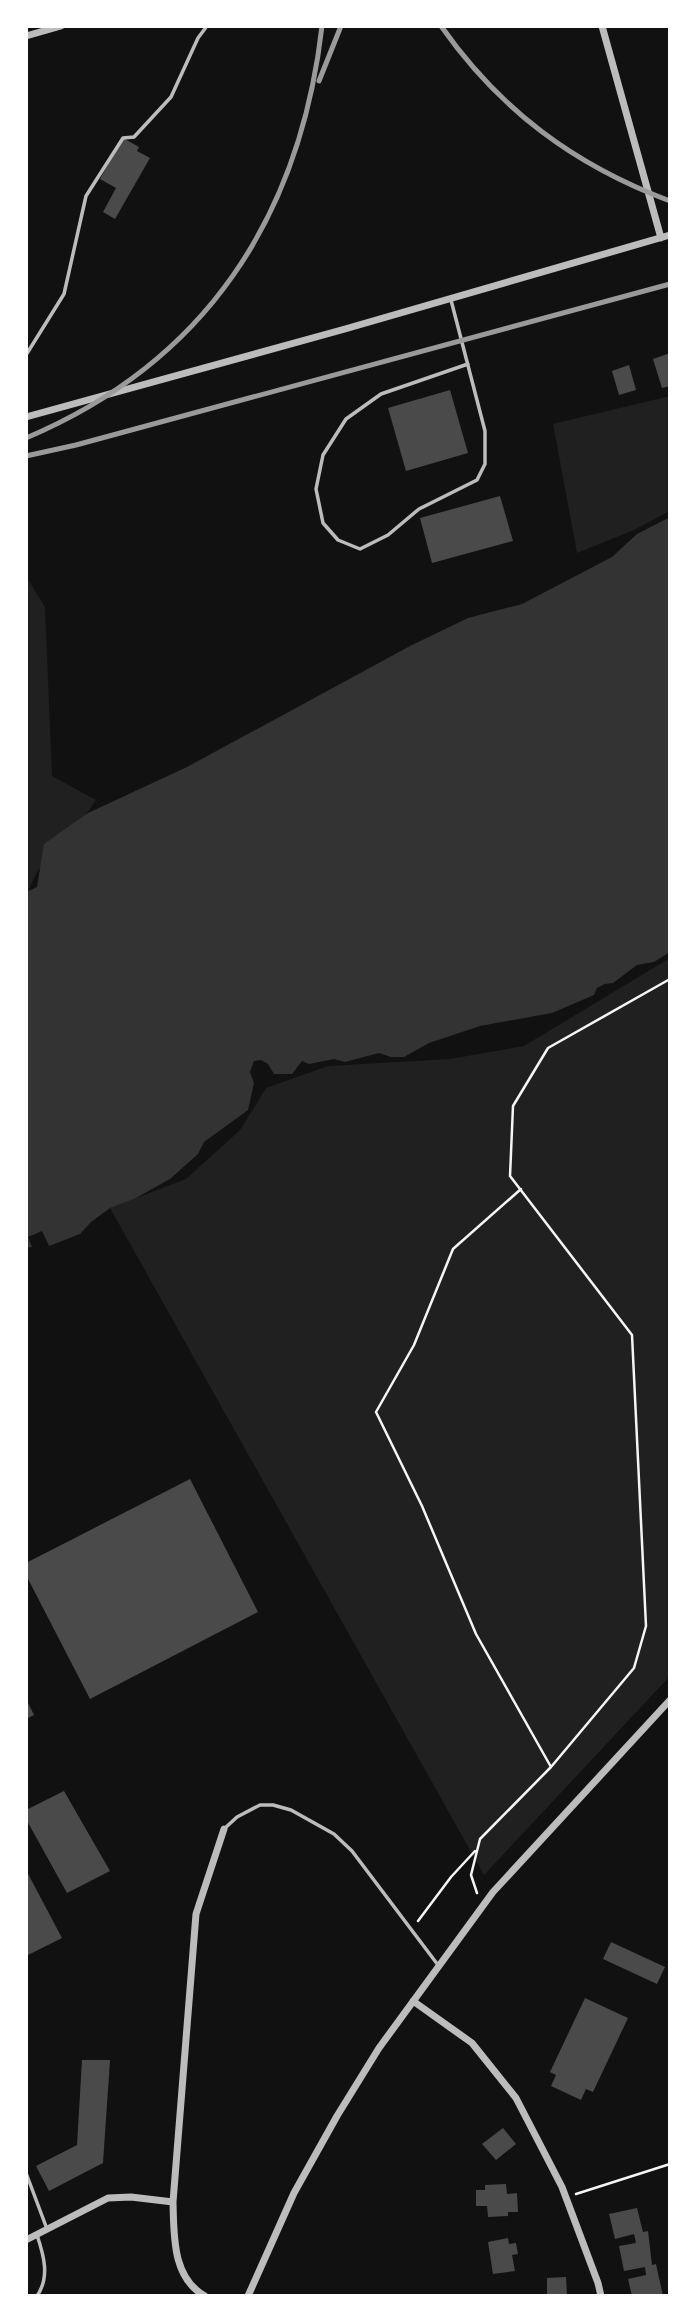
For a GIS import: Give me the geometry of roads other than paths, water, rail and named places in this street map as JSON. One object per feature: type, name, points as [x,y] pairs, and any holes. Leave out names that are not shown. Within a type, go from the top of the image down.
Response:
[{"type":"street","points":[[26,36],[61,26]]},
{"type":"street","points":[[26,417],[665,236],[602,26]]},
{"type":"street","points":[[248,2296],[294,2193],[379,2048],[493,1892],[670,1700]]},
{"type":"street","points":[[205,2296],[196,2291],[181,2269],[175,2249],[173,2202],[196,1914],[224,1829]]},
{"type":"street","points":[[413,2001],[472,2043],[516,2098],[566,2197],[601,2296]]},
{"type":"street","points":[[26,2240],[108,2198],[131,2197],[173,2202]]},
{"type":"lane","points":[[26,355],[64,294],[86,196],[123,138],[134,136],[171,97],[198,38],[207,26]]},
{"type":"lane","points":[[451,298],[468,364],[485,432],[485,464],[477,480],[419,509],[388,535],[359,549],[338,540],[323,523],[316,489],[323,455],[346,419],[381,394],[468,364]]},
{"type":"lane","points":[[224,1829],[237,1817],[260,1805],[273,1805],[291,1810],[334,1834],[352,1851],[439,1967]]},
{"type":"lane","points":[[26,2173],[47,2229]]},
{"type":"lane","points":[[37,2234],[46,2259],[43,2287],[37,2296]]},
{"type":"railway","points":[[26,438],[89,406],[145,368],[193,325],[233,275],[266,220],[292,160],[310,95],[322,26]]},
{"type":"railway","points":[[319,81],[341,26]]},
{"type":"railway","points":[[441,26],[488,84],[542,132],[602,170],[670,201]]},
{"type":"railway","points":[[26,456],[76,445],[670,284]]}]
